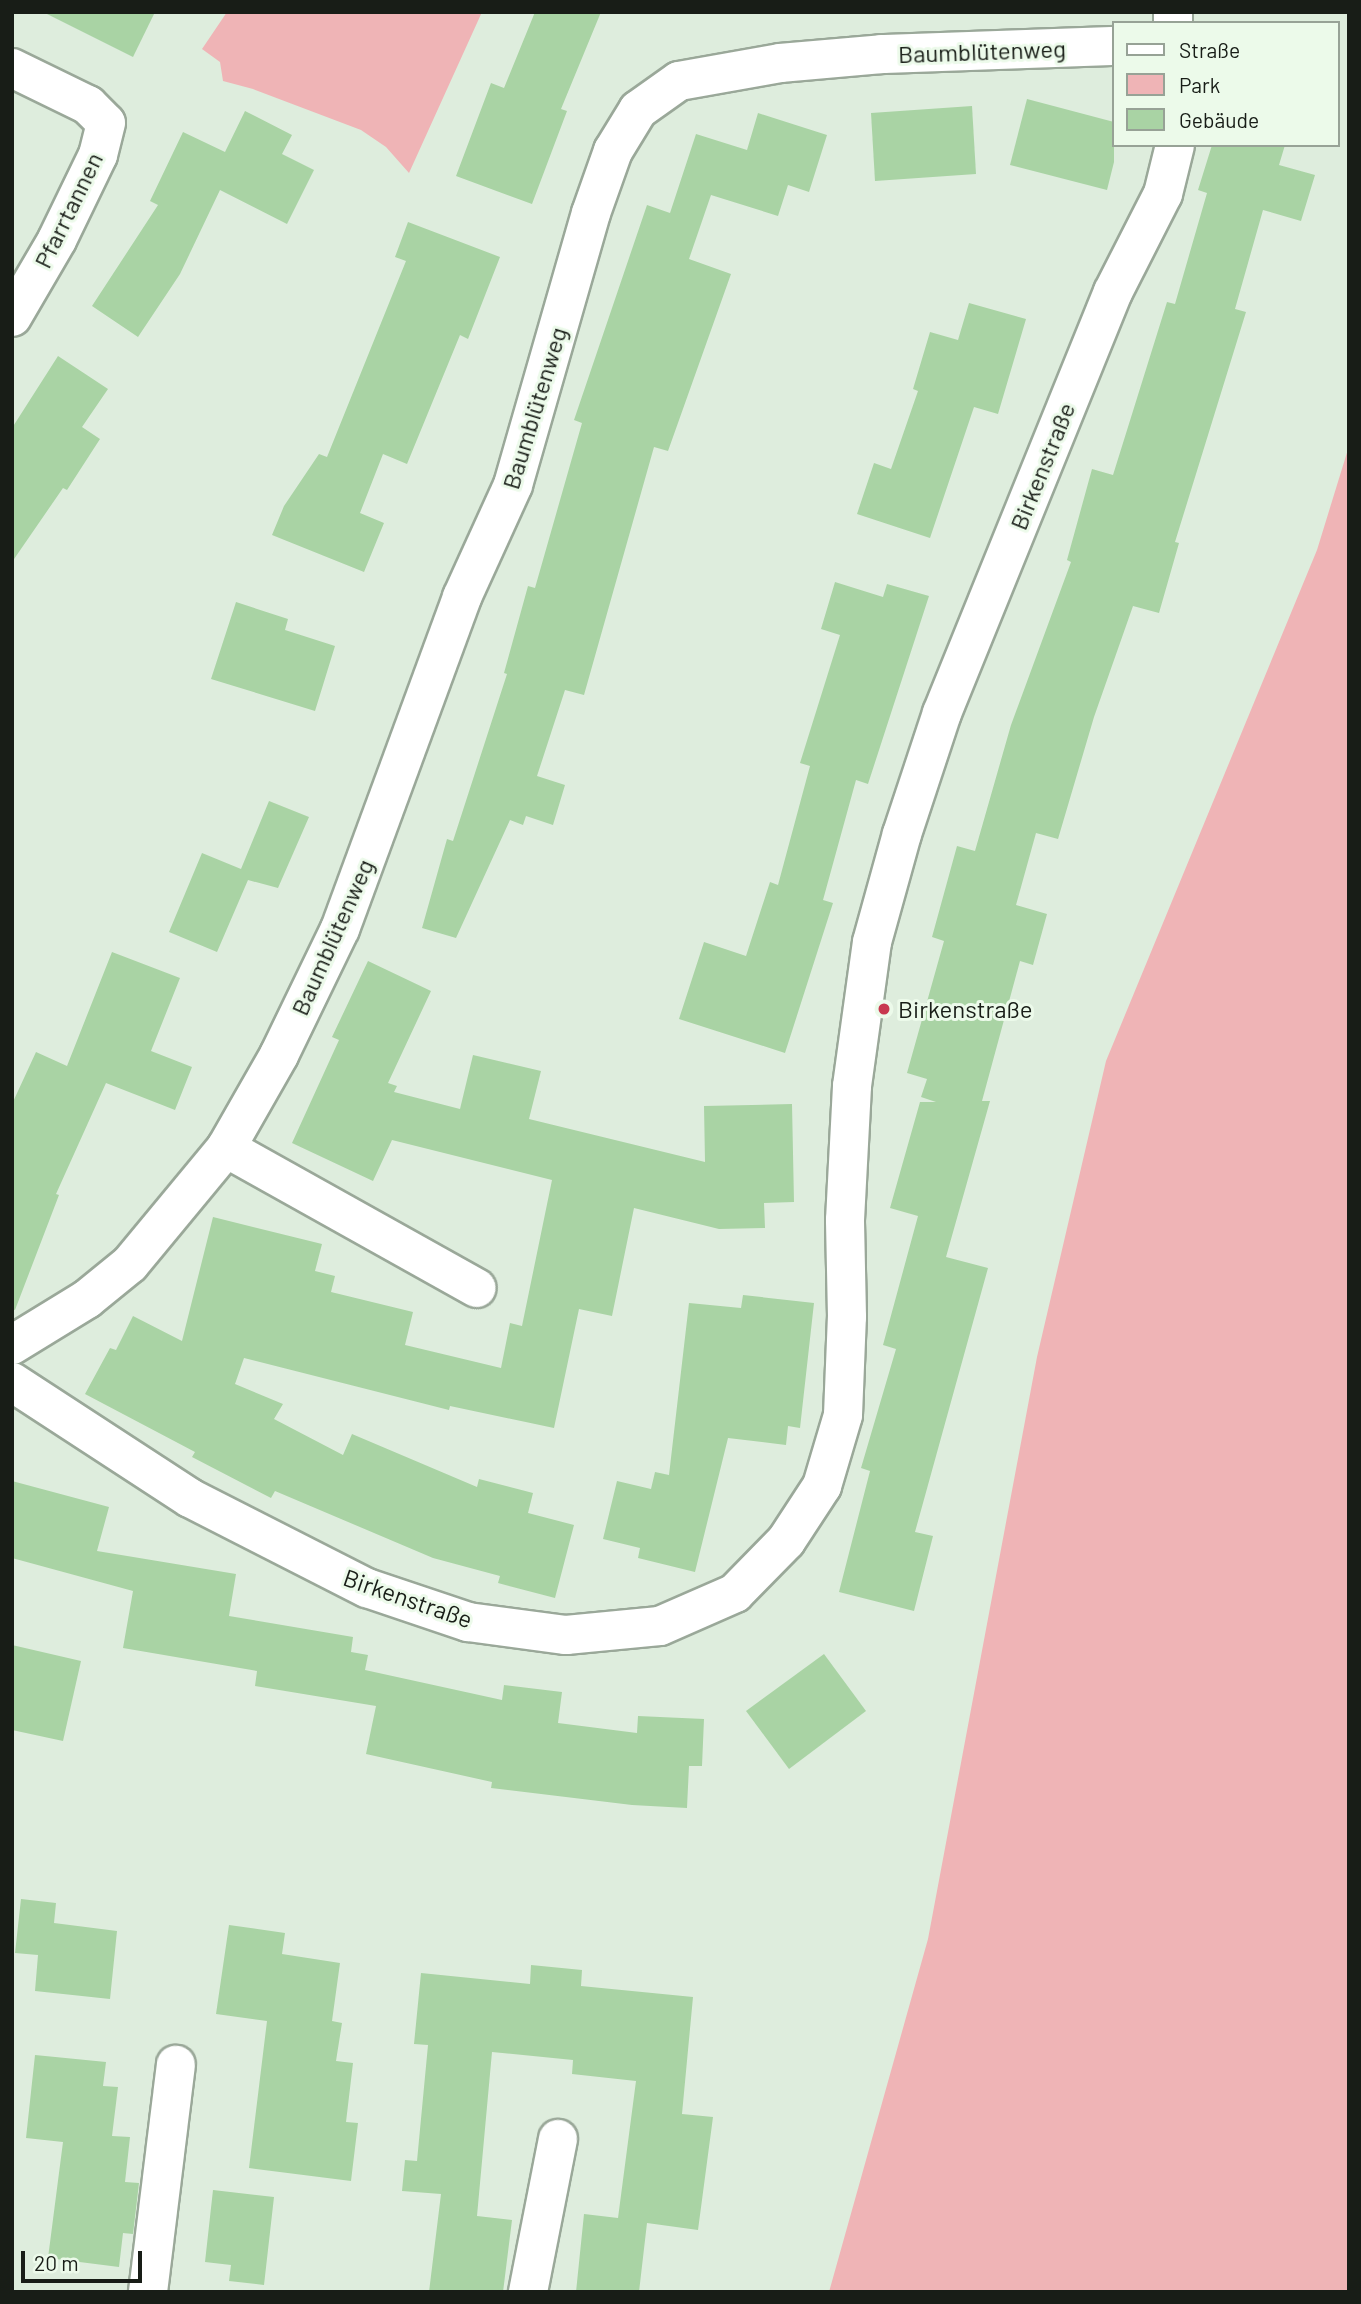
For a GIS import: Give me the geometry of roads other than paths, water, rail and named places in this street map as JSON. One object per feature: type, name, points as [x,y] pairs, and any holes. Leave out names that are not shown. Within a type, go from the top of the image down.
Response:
[{"type":"street","name":"Baumblütenweg","points":[[12,1345],[87,1299],[130,1264],[226,1148],[279,1055],[340,929],[462,597],[513,485],[592,213],[613,150],[638,110],[679,81],[780,64],[881,54],[1112,46]]},
{"type":"street","name":"Pfarrtannen","points":[[12,68],[88,105],[106,123],[98,155],[57,240],[12,317]]},
{"type":"street","name":"Birkenstraße","points":[[12,1382],[190,1498],[367,1588],[468,1622],[566,1635],[660,1626],[735,1593],[786,1541],[822,1486],[843,1415],[847,1317],[845,1220],[852,1086],[872,942],[942,713],[1113,292],[1164,194],[1175,147]]},
{"type":"street","points":[[226,1148],[477,1288]]},
{"type":"street","points":[[148,2292],[176,2065]]},
{"type":"street","points":[[528,2292],[558,2139]]},
{"type":"place","name":"Birkenstraße","points":[[884,1009]]}]
